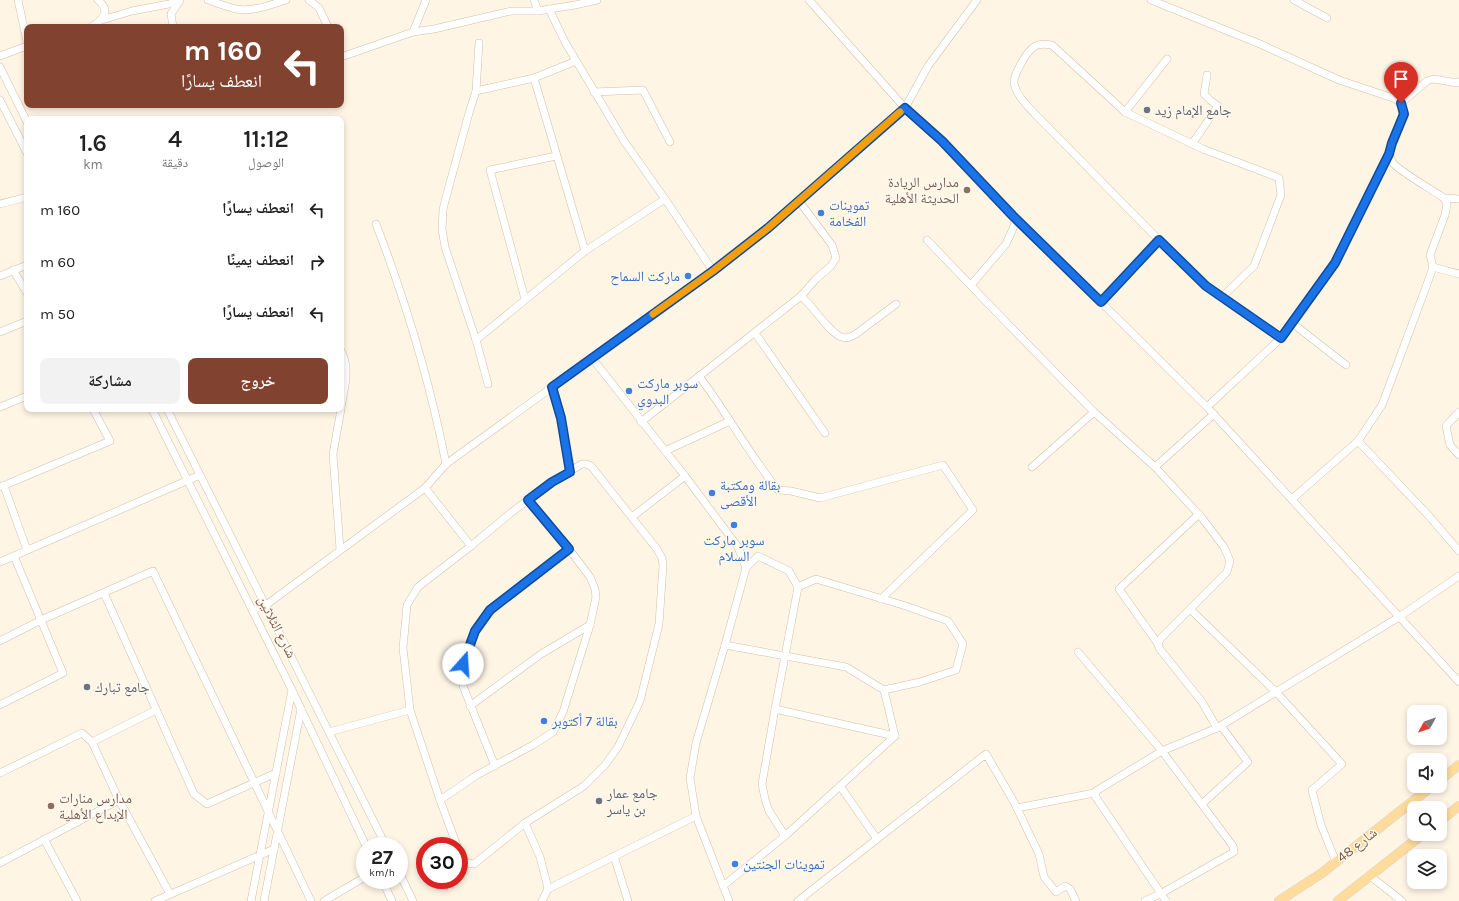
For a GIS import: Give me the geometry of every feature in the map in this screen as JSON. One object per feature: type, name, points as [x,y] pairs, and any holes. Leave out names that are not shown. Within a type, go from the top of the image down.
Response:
[{"type":"main road","points":[[1447,774],[1459,765]]},
{"type":"main road","name":"شارع 48","points":[[1279,901],[1322,873],[1423,793]]},
{"type":"main road","points":[[1447,815],[1459,806]]},
{"type":"main road","points":[[1338,901],[1414,841]]},
{"type":"street","points":[[18,0],[24,28]]},
{"type":"street","points":[[98,0],[103,4],[105,12],[102,20]]},
{"type":"street","points":[[208,0],[232,8],[247,10],[257,9],[286,0]]},
{"type":"street","points":[[311,0],[318,8],[326,24]]},
{"type":"street","points":[[413,32],[426,0]]},
{"type":"street","points":[[534,0],[538,10]]},
{"type":"street","points":[[344,55],[413,32],[434,29],[511,11],[549,9],[597,0]]},
{"type":"street","points":[[809,0],[905,108],[942,141],[1013,216],[1214,414],[1459,682]]},
{"type":"street","points":[[253,610],[266,605],[340,549],[425,488],[446,464],[713,271],[768,228],[905,108],[928,66],[977,0]]},
{"type":"street","points":[[1151,0],[1260,44],[1339,80],[1396,99],[1401,103],[1404,114],[1389,154],[1335,263],[1281,338],[1207,407]]},
{"type":"street","points":[[1294,0],[1327,18]]},
{"type":"street","points":[[96,24],[102,20],[132,11],[179,1]]},
{"type":"street","points":[[173,24],[171,14],[179,1]]},
{"type":"street","points":[[549,9],[565,42],[624,141],[713,271]]},
{"type":"street","points":[[479,43],[476,91],[446,197],[442,220],[445,247],[476,340],[488,384]]},
{"type":"street","points":[[1222,297],[1254,266],[1281,195],[1279,178],[1192,144],[1125,112],[1052,45],[1043,44],[1034,46],[1018,68],[1014,82],[1018,94],[1034,114],[1206,286],[1281,338]]},
{"type":"street","points":[[0,56],[24,47]]},
{"type":"street","points":[[1125,112],[1168,59]]},
{"type":"street","points":[[476,91],[534,78],[576,61]]},
{"type":"street","points":[[0,67],[24,116]]},
{"type":"street","points":[[1192,144],[1218,106],[1204,94],[1207,75]]},
{"type":"street","points":[[534,78],[585,251]]},
{"type":"street","points":[[1401,103],[1428,81],[1434,79],[1457,83],[1459,82]]},
{"type":"street","points":[[594,92],[644,90],[670,142]]},
{"type":"street","points":[[0,100],[24,147]]},
{"type":"street","points":[[1292,499],[1358,441],[1382,405],[1433,267],[1430,255],[1445,215],[1447,204],[1444,198],[1394,164],[1389,154]]},
{"type":"street","points":[[525,299],[490,170],[556,156]]},
{"type":"street","points":[[0,204],[24,198]]},
{"type":"street","points":[[1444,198],[1459,199]]},
{"type":"street","points":[[476,340],[585,251],[665,199]]},
{"type":"street","points":[[641,422],[801,296],[816,279],[831,266],[836,258],[832,245],[799,201]]},
{"type":"street","points":[[971,284],[1006,244],[1015,224],[1013,216]]},
{"type":"street","points":[[376,224],[394,270],[420,357],[436,415],[446,464]]},
{"type":"street","points":[[927,240],[971,284],[1003,320],[1094,412],[1155,467],[1199,514],[1224,546],[1230,561],[1227,572],[1161,638],[1158,644]]},
{"type":"street","points":[[1101,302],[1159,240]]},
{"type":"street","points":[[0,276],[24,266]]},
{"type":"street","points":[[1433,267],[1459,274]]},
{"type":"street","points":[[14,270],[24,288]]},
{"type":"street","points":[[801,296],[834,331],[842,337],[849,338],[896,304]]},
{"type":"street","points":[[0,332],[24,322]]},
{"type":"street","points":[[1292,323],[1346,365]]},
{"type":"street","points":[[755,333],[824,433]]},
{"type":"street","points":[[592,358],[685,476],[738,547],[746,568]]},
{"type":"street","points":[[344,360],[346,366],[344,392]]},
{"type":"street","points":[[699,376],[717,400],[759,466],[778,490],[790,491],[820,498],[943,465],[974,510],[881,599]]},
{"type":"street","points":[[552,387],[561,418],[570,472]]},
{"type":"street","points":[[0,407],[24,397]]},
{"type":"street","points":[[27,550],[2,487],[110,441],[95,412]]},
{"type":"street","name":"شارع الثلاثين","points":[[153,412],[253,610],[362,837]]},
{"type":"street","name":"شارع الثلاثين","points":[[169,412],[382,837]]},
{"type":"street","points":[[340,412],[333,454],[340,549]]},
{"type":"street","points":[[1032,466],[1094,412]]},
{"type":"street","points":[[1459,412],[1446,426],[1450,445],[1459,455]]},
{"type":"street","points":[[1155,467],[1214,414]]},
{"type":"street","points":[[665,451],[730,421]]},
{"type":"street","points":[[1358,441],[1429,516],[1459,551]]},
{"type":"street","points":[[454,837],[410,710],[403,648],[407,605],[418,587],[528,500],[552,482],[582,464],[586,464],[591,466],[658,549],[662,558],[663,565],[659,624],[640,701],[618,747],[605,765],[584,786],[525,823],[474,864],[468,863]]},
{"type":"street","points":[[0,562],[200,475]]},
{"type":"street","points":[[632,517],[685,476]]},
{"type":"street","points":[[425,488],[471,546]]},
{"type":"street","points":[[440,800],[477,775],[533,745],[552,732],[563,712],[590,626],[596,597],[595,588],[590,577],[569,549],[528,500]]},
{"type":"street","points":[[1199,514],[1119,589],[1158,644],[1159,648],[1202,702],[1219,727],[1248,762],[1202,804]]},
{"type":"street","points":[[495,766],[463,686],[463,664],[475,631],[490,610],[569,549]]},
{"type":"street","points":[[0,705],[63,673],[14,556]]},
{"type":"street","points":[[729,901],[696,816],[690,778],[696,743],[746,568],[758,556],[789,571],[798,587],[762,784],[769,811],[785,836]]},
{"type":"street","points":[[0,641],[41,620],[152,571],[311,901]]},
{"type":"street","points":[[1017,808],[1094,793],[1162,750],[1219,727],[1399,617],[1459,576]]},
{"type":"street","points":[[725,645],[846,667],[884,690],[920,682],[956,670],[963,644],[948,621],[816,579],[798,587]]},
{"type":"street","points":[[104,593],[194,794],[206,804],[276,773]]},
{"type":"street","points":[[1190,609],[1276,692],[1342,764],[1312,790],[1321,825],[1336,862]]},
{"type":"street","points":[[470,706],[541,654],[590,626]]},
{"type":"street","points":[[1078,652],[1162,750],[1233,846],[1234,852],[1145,901]]},
{"type":"street","points":[[251,901],[292,690]]},
{"type":"street","points":[[884,690],[895,736]]},
{"type":"street","points":[[264,901],[301,708]]},
{"type":"street","points":[[775,709],[895,736]]},
{"type":"street","points":[[92,742],[156,710]]},
{"type":"street","points":[[330,732],[410,710]]},
{"type":"street","points":[[0,773],[82,733],[92,742],[119,800],[170,894]]},
{"type":"street","points":[[723,886],[785,836],[895,736]]},
{"type":"street","points":[[798,901],[986,754],[1017,808],[1039,854],[1044,877],[1056,892],[1065,886],[1070,889],[1076,901]]},
{"type":"street","points":[[840,786],[877,839]]},
{"type":"street","points":[[1094,793],[1166,901]]},
{"type":"street","points":[[0,863],[119,800]]},
{"type":"street","points":[[542,901],[548,889],[696,816]]},
{"type":"street","points":[[525,823],[540,857],[548,889]]},
{"type":"street","points":[[44,839],[77,901]]},
{"type":"street","points":[[155,901],[274,849]]},
{"type":"street","points":[[614,856],[628,901]]},
{"type":"street","points":[[1370,876],[1402,901]]},
{"type":"street","points":[[324,901],[356,882]]},
{"type":"street","points":[[386,889],[392,901]]},
{"type":"street","points":[[407,889],[413,901]]},
{"type":"slow traffic","points":[[653,314],[713,271],[768,228],[900,112]]},
{"type":"place","name":"جامع الإمام زيد","points":[[1147,110]]},
{"type":"place","name":"مدارس الريادة الحديثة الأهلية","points":[[967,190]]},
{"type":"place","name":"تموينات الفخامة","points":[[821,213]]},
{"type":"place","name":"ماركت السماح","points":[[688,276]]},
{"type":"place","name":"سوبر ماركت البدوي","points":[[629,391]]},
{"type":"place","name":"بقالة ومكتبة الأقصى","points":[[712,493]]},
{"type":"place","name":"سوبر ماركت السلام","points":[[734,525]]},
{"type":"place","name":"جامع تبارك","points":[[87,687]]},
{"type":"place","name":"بقالة 7 أكتوبر","points":[[544,721]]},
{"type":"place","name":"جامع عمار بن ياسر","points":[[599,801]]},
{"type":"place","name":"مدارس منارات الإبداع الأهلية","points":[[51,806]]},
{"type":"place","name":"تموينات الجنتين","points":[[735,864]]},
{"type":"route","points":[[463,664],[475,631],[490,610],[569,549],[528,500],[552,482],[570,472],[561,418],[552,387],[713,271],[768,228],[905,108],[942,141],[1013,216],[1101,302],[1159,240],[1206,286],[1281,338],[1335,263],[1389,154],[1404,114],[1401,103]]}]
